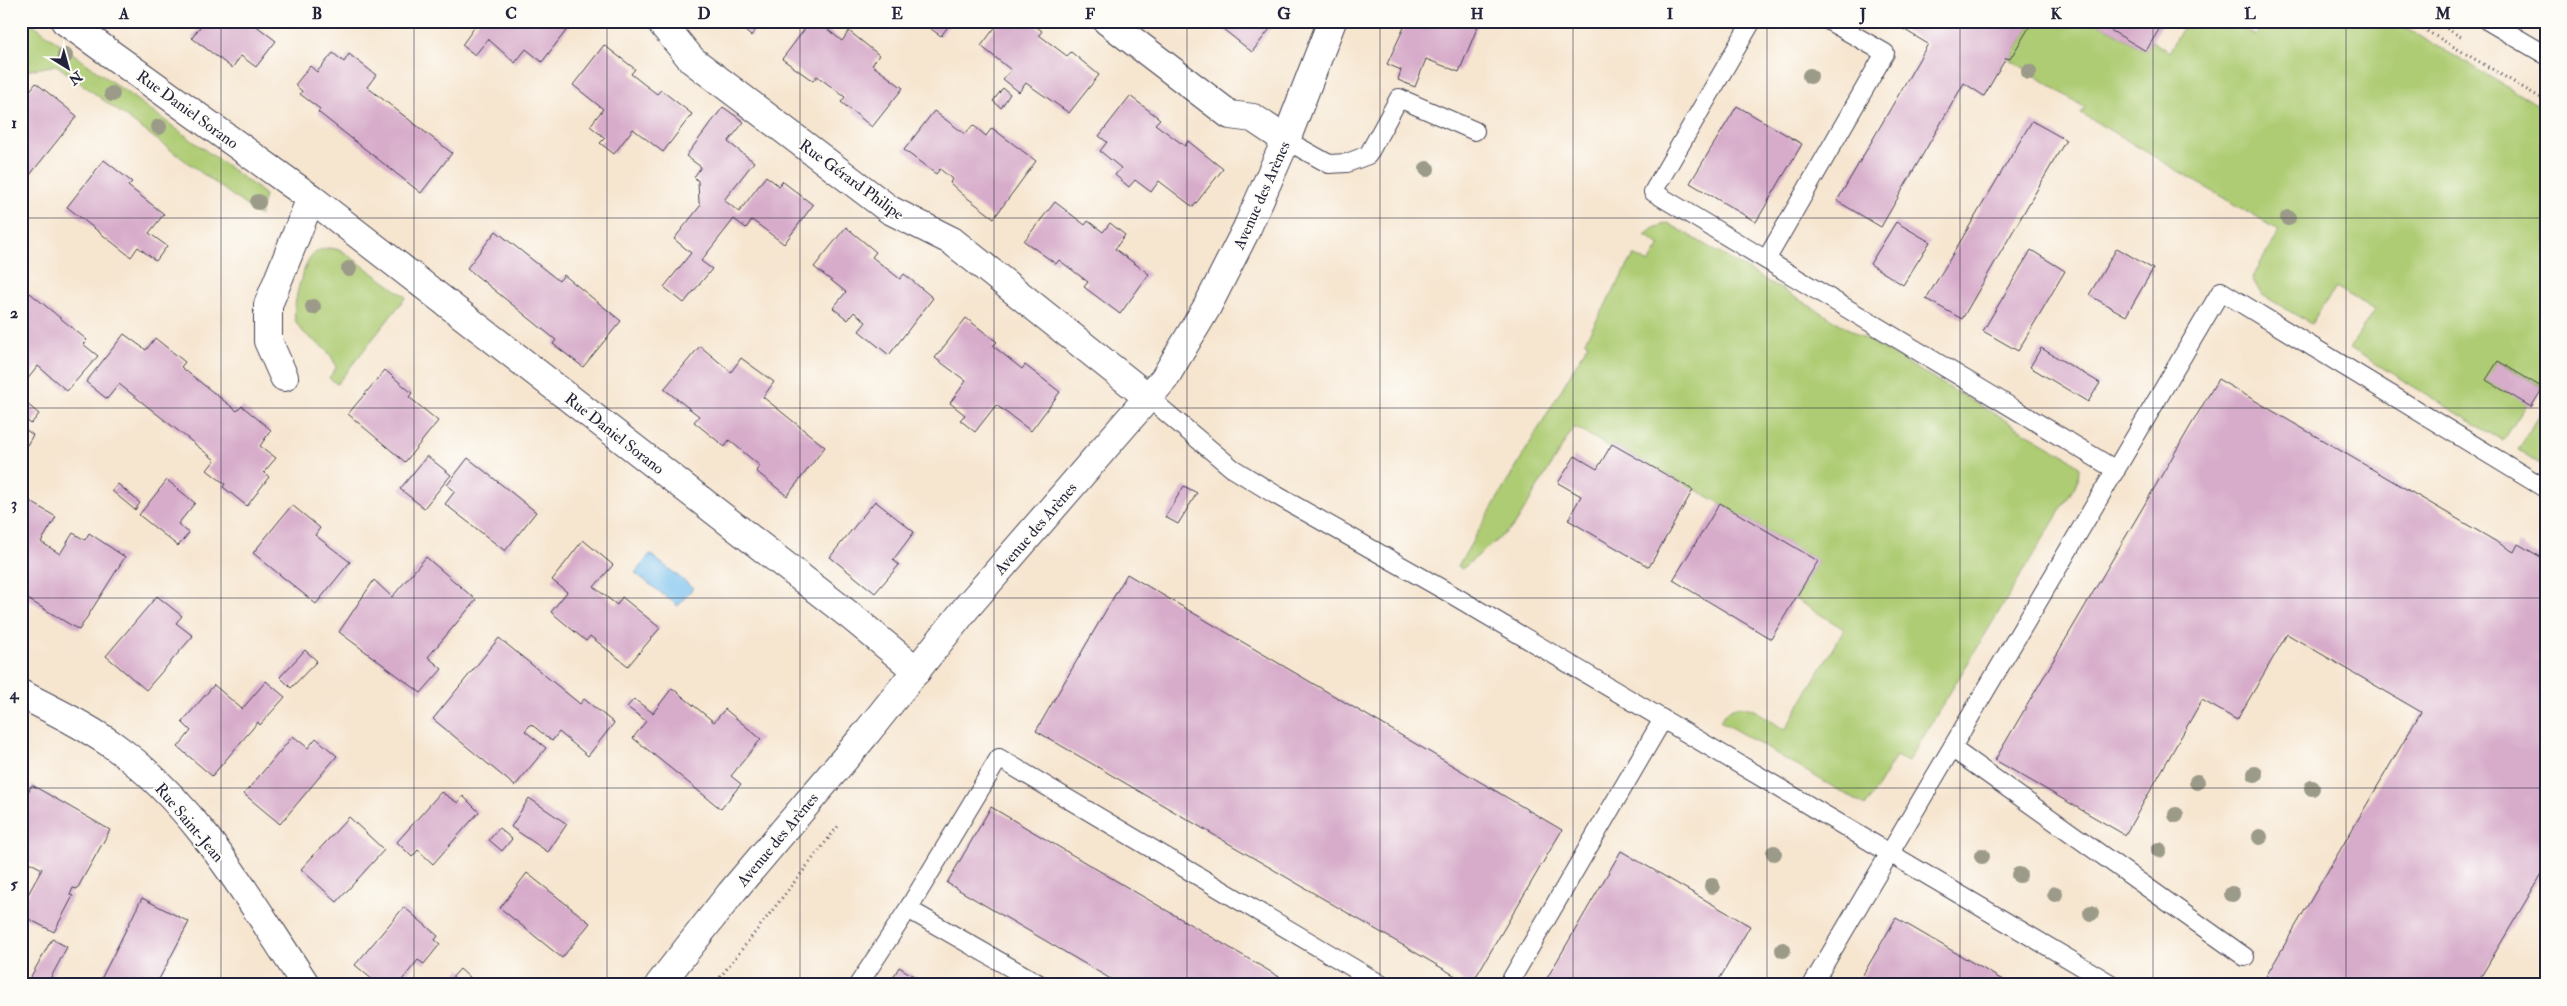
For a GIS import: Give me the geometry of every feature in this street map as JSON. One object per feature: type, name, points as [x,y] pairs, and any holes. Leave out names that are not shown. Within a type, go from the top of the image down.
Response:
[{"type":"street","name":"Rue Daniel Sorano","points":[[65,21],[311,198],[853,618],[917,671]]},
{"type":"street","name":"Rue Gérard Philipe","points":[[660,21],[692,60],[890,210],[952,242],[1149,398]]},
{"type":"street","points":[[1107,21],[1230,114],[1252,118],[1286,140]]},
{"type":"street","name":"Avenue des Arènes","points":[[659,985],[731,893],[1055,503],[1164,379],[1207,307],[1247,228],[1286,140],[1332,21]]},
{"type":"street","points":[[284,377],[268,341],[268,305],[311,198]]},
{"type":"street","name":"Rue Saint-Jean","points":[[26,698],[80,724],[115,747],[162,787],[225,863],[306,985]]},
{"type":"lane","points":[[1752,21],[1653,192],[2116,470]]},
{"type":"lane","points":[[1766,260],[1885,53],[1829,21]]},
{"type":"lane","points":[[2488,21],[2546,55]]},
{"type":"lane","points":[[1286,140],[1330,164],[1354,161],[1368,156],[1399,98],[1475,131]]},
{"type":"lane","points":[[1812,985],[1888,854],[1953,749],[2221,291],[2546,489]]},
{"type":"lane","points":[[1149,398],[1232,468],[1663,719],[1888,854],[2113,985]]},
{"type":"lane","points":[[1508,985],[1663,719]]},
{"type":"lane","points":[[1953,749],[2245,957]]},
{"type":"lane","points":[[858,985],[908,909],[999,758],[1382,985]]},
{"type":"lane","points":[[908,909],[1041,985]]},
{"type":"path","points":[[2410,21],[2546,101]]},
{"type":"green space","points":[[21,21],[34,25],[253,185],[265,195],[260,216],[56,65],[21,72]]},
{"type":"green space","points":[[2033,21],[2095,21],[2146,51],[2152,41],[2169,52],[2187,21],[2231,21],[2256,36],[2264,21],[2395,21],[2546,110],[2546,389],[2498,361],[2487,380],[2527,404],[2503,441],[2350,348],[2374,310],[2336,287],[2311,324],[2261,294],[2252,278],[2279,231],[2081,113],[2085,108],[2010,59]]},
{"type":"green space","points":[[1668,223],[2071,459],[2079,468],[2078,481],[1908,762],[1896,756],[1866,806],[1720,721],[1727,712],[1735,707],[1742,707],[1759,713],[1785,730],[1844,629],[1795,599],[1818,561],[1720,503],[1612,444],[1610,447],[1574,427],[1515,525],[1462,569],[1458,566],[1588,344],[1585,341],[1634,255],[1649,263],[1660,245],[1645,235],[1654,228]]},
{"type":"green space","points":[[329,248],[341,250],[406,297],[337,384],[329,378],[336,368],[329,353],[300,329],[295,317],[298,288],[308,261],[318,251]]},
{"type":"green space","points":[[2546,405],[2546,467],[2518,450]]},
{"type":"water","points":[[650,554],[693,588],[678,606],[635,573]]},
{"type":"building","points":[[204,21],[250,21],[276,41],[256,67],[241,56],[232,68],[192,38]]},
{"type":"building","points":[[479,21],[570,21],[572,23],[542,62],[526,49],[515,63],[488,39],[475,55],[462,45]]},
{"type":"building","points":[[733,21],[762,21],[751,36]]},
{"type":"building","points":[[811,21],[817,21],[842,41],[849,31],[879,55],[872,65],[903,88],[872,127],[841,102],[845,97],[817,76],[813,81],[782,59]]},
{"type":"building","points":[[926,21],[952,21],[941,36],[924,24]]},
{"type":"building","points":[[1000,21],[1029,21],[1042,31],[1039,35],[1067,56],[1071,52],[1099,75],[1069,113],[1026,83],[1019,92],[1003,79],[1011,70],[981,46]]},
{"type":"building","points":[[1225,21],[1276,21],[1252,52],[1223,29],[1227,23]]},
{"type":"building","points":[[1407,21],[1480,21],[1459,72],[1426,59],[1415,87],[1398,80],[1401,70],[1387,64]]},
{"type":"building","points":[[1890,21],[2033,21],[2010,59],[2006,58],[1984,96],[1964,83],[1881,227],[1837,201],[1928,44]]},
{"type":"building","points":[[2095,21],[2164,21],[2146,51]]},
{"type":"building","points":[[604,45],[635,69],[631,74],[645,85],[657,94],[661,90],[692,114],[663,152],[633,129],[614,154],[600,143],[605,138],[590,126],[603,109],[573,85]]},
{"type":"building","points":[[333,53],[344,62],[349,54],[376,75],[367,87],[452,153],[421,193],[318,112],[320,109],[300,94],[302,91],[295,85],[310,66],[317,72]]},
{"type":"building","points":[[36,83],[77,116],[21,186],[21,102]]},
{"type":"building","points":[[1003,88],[1010,94],[1001,108],[993,101]]},
{"type":"building","points":[[1130,96],[1160,119],[1155,124],[1185,146],[1188,141],[1223,169],[1193,207],[1159,181],[1151,192],[1135,180],[1129,187],[1115,175],[1121,168],[1100,151],[1107,142],[1099,136]]},
{"type":"building","points":[[1737,106],[1802,144],[1756,222],[1690,183]]},
{"type":"building","points":[[723,107],[744,122],[728,142],[754,162],[724,200],[739,212],[766,176],[779,186],[782,181],[813,205],[784,244],[752,220],[746,228],[734,219],[701,261],[712,269],[684,303],[664,287],[691,253],[674,239],[701,205],[699,203],[698,181],[694,177],[701,167],[686,156]]},
{"type":"building","points":[[934,111],[965,134],[973,125],[986,136],[992,128],[1036,161],[994,218],[962,194],[950,183],[952,179],[940,169],[936,174],[904,150]]},
{"type":"building","points":[[2032,121],[2066,140],[1962,319],[1926,299]]},
{"type":"building","points":[[104,160],[132,182],[128,186],[164,214],[149,233],[167,246],[156,261],[138,247],[131,257],[67,207]]},
{"type":"building","points":[[1055,202],[1085,225],[1088,221],[1103,232],[1110,223],[1125,235],[1115,249],[1149,274],[1120,314],[1084,287],[1088,282],[1059,260],[1056,264],[1024,241]]},
{"type":"building","points":[[1896,222],[1930,242],[1903,285],[1870,264]]},
{"type":"building","points":[[846,227],[876,252],[872,257],[900,279],[904,274],[933,298],[889,355],[859,331],[866,322],[854,312],[848,320],[833,308],[846,292],[814,267]]},
{"type":"building","points":[[496,231],[559,281],[564,275],[621,321],[583,367],[553,344],[556,340],[467,268]]},
{"type":"building","points":[[2117,248],[2153,269],[2126,316],[2089,295]]},
{"type":"building","points":[[2031,250],[2065,271],[2018,351],[1983,331]]},
{"type":"building","points":[[30,293],[87,340],[83,344],[98,356],[67,391],[38,366],[26,381],[21,377],[21,304]]},
{"type":"building","points":[[966,318],[997,342],[993,346],[1022,369],[1025,365],[1060,392],[1031,431],[996,405],[975,432],[960,420],[965,415],[950,403],[966,381],[935,358]]},
{"type":"building","points":[[124,334],[146,350],[155,338],[185,362],[181,367],[237,411],[242,406],[271,430],[260,446],[276,458],[264,472],[269,477],[247,506],[223,487],[225,484],[207,470],[215,460],[119,384],[107,399],[86,382]]},
{"type":"building","points":[[700,346],[731,372],[741,358],[774,382],[763,397],[825,447],[787,496],[756,471],[760,466],[729,440],[725,447],[694,422],[699,416],[664,389]]},
{"type":"building","points":[[2041,348],[2100,383],[2088,402],[2030,367]]},
{"type":"building","points":[[2498,361],[2543,388],[2531,407],[2486,380]]},
{"type":"building","points":[[385,370],[412,393],[409,397],[438,421],[405,462],[348,414]]},
{"type":"building","points":[[2218,379],[2514,552],[2518,544],[2546,560],[2546,867],[2476,985],[2261,985],[2421,712],[2287,634],[2237,720],[2202,700],[2125,835],[1995,760]]},
{"type":"building","points":[[25,402],[39,414],[31,424],[21,416],[21,407]]},
{"type":"building","points":[[21,426],[33,435],[27,445],[21,442]]},
{"type":"building","points":[[1612,444],[1693,490],[1649,567],[1568,520],[1581,496],[1558,483],[1575,456],[1597,469]]},
{"type":"building","points":[[427,456],[451,475],[424,508],[400,489]]},
{"type":"building","points":[[468,458],[536,512],[505,551],[445,504],[455,491],[447,485]]},
{"type":"building","points":[[167,480],[195,503],[178,524],[189,533],[178,546],[139,515]]},
{"type":"building","points":[[118,484],[140,503],[135,510],[112,491]]},
{"type":"building","points":[[1184,486],[1197,493],[1178,524],[1165,517]]},
{"type":"building","points":[[28,500],[56,517],[41,542],[60,554],[73,533],[85,540],[89,533],[125,557],[79,630],[21,595],[21,512]]},
{"type":"building","points":[[875,501],[914,532],[893,560],[899,565],[875,593],[830,557]]},
{"type":"building","points":[[1720,503],[1818,561],[1771,639],[1673,580]]},
{"type":"building","points":[[292,505],[320,528],[315,535],[350,562],[316,604],[253,553]]},
{"type":"building","points":[[583,540],[613,565],[594,587],[617,605],[622,597],[660,628],[628,666],[590,636],[586,641],[551,612],[567,592],[552,580]]},
{"type":"building","points":[[426,557],[476,600],[428,657],[442,669],[421,693],[339,632],[374,580],[392,597]]},
{"type":"building","points":[[1127,574],[1562,830],[1471,985],[1036,731]]},
{"type":"building","points":[[157,596],[182,616],[176,623],[193,636],[146,690],[106,656]]},
{"type":"building","points":[[499,638],[580,704],[584,699],[614,723],[588,756],[559,732],[552,741],[531,724],[525,731],[546,748],[515,786],[433,719]]},
{"type":"building","points":[[305,650],[317,661],[291,688],[280,677]]},
{"type":"building","points":[[266,681],[285,697],[260,725],[258,722],[212,776],[178,747],[191,731],[182,722],[214,685],[242,709]]},
{"type":"building","points":[[672,688],[714,722],[725,709],[761,739],[731,776],[741,784],[721,809],[633,738],[646,721],[627,707],[634,699],[653,713]]},
{"type":"building","points":[[293,736],[308,748],[316,738],[337,756],[280,824],[244,794]]},
{"type":"building","points":[[32,785],[110,830],[77,889],[73,888],[70,895],[73,896],[54,932],[21,915],[21,907],[42,869],[21,858],[21,804]]},
{"type":"building","points":[[441,792],[458,803],[463,796],[479,812],[433,864],[418,850],[412,857],[397,842]]},
{"type":"building","points":[[529,798],[567,824],[548,852],[511,827]]},
{"type":"building","points":[[991,807],[1293,985],[1121,985],[947,883]]},
{"type":"building","points":[[349,817],[384,850],[337,902],[301,869]]},
{"type":"building","points":[[499,828],[512,839],[502,851],[489,840]]},
{"type":"building","points":[[1621,851],[1750,926],[1716,985],[1543,985]]},
{"type":"building","points":[[527,873],[590,923],[562,958],[500,908]]},
{"type":"building","points":[[142,898],[189,922],[156,985],[98,985]]},
{"type":"building","points":[[404,907],[438,936],[435,940],[440,944],[424,964],[418,960],[398,985],[379,985],[355,965]]},
{"type":"building","points":[[1896,918],[2011,985],[1857,985]]},
{"type":"building","points":[[52,939],[67,947],[47,985],[42,985],[30,978]]},
{"type":"building","points":[[899,967],[928,985],[889,985]]},
{"type":"building","points":[[460,969],[470,978],[463,985],[451,985],[448,982]]}]
